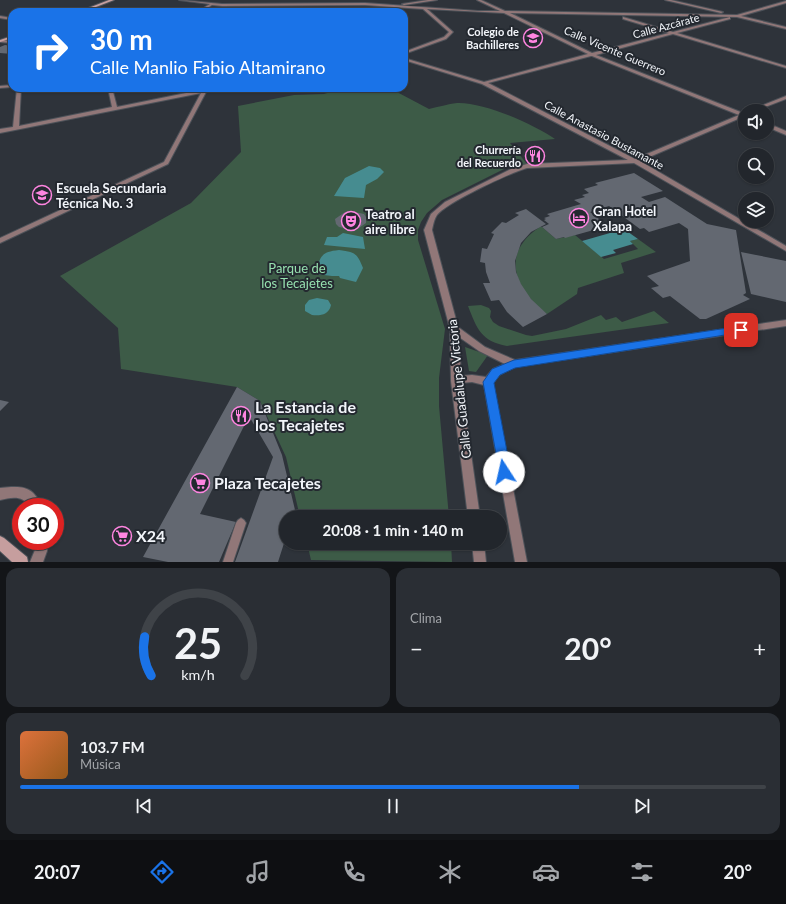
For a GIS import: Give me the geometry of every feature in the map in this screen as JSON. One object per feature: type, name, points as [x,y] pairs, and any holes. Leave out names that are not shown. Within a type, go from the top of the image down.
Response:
[{"type":"main road","points":[[91,8],[112,0]]},
{"type":"main road","points":[[0,542],[22,562]]},
{"type":"street","points":[[181,0],[211,5],[395,6],[424,9],[507,12],[737,16]]},
{"type":"street","points":[[380,0],[390,6]]},
{"type":"street","points":[[395,6],[436,0]]},
{"type":"street","name":"Calle Vicente Guerrero","points":[[479,0],[507,12],[593,55],[738,113]]},
{"type":"street","points":[[666,0],[786,28]]},
{"type":"street","name":"Calle Azcárate","points":[[484,83],[676,33],[786,2]]},
{"type":"street","points":[[206,8],[211,5]]},
{"type":"street","points":[[408,52],[445,38],[451,32],[424,9]]},
{"type":"street","points":[[614,14],[786,67]]},
{"type":"street","name":"Calle Anastasio Bustamante","points":[[408,60],[484,83],[635,161],[786,249]]},
{"type":"street","points":[[16,128],[18,92]]},
{"type":"street","points":[[111,92],[115,108]]},
{"type":"street","points":[[0,131],[190,92]]},
{"type":"street","points":[[0,241],[166,163],[202,92]]},
{"type":"street","points":[[768,104],[786,97]]},
{"type":"street","name":"Calle Guadalupe Victoria","points":[[473,510],[456,381],[454,329],[428,230],[433,215],[447,202],[513,170],[527,166],[551,164],[635,161],[738,118]]},
{"type":"street","points":[[774,128],[786,133]]},
{"type":"street","points":[[521,562],[488,382],[496,372],[514,364],[786,323]]},
{"type":"street","points":[[454,329],[482,349],[514,364]]},
{"type":"street","points":[[456,381],[466,378],[477,378],[488,382]]},
{"type":"street","points":[[0,494],[13,492],[22,493],[30,498]]},
{"type":"street","points":[[36,562],[41,550]]},
{"type":"street","points":[[479,550],[480,562]]},
{"type":"lane","points":[[228,562],[241,524]]},
{"type":"green space","name":"Parque de los Tecajetes","points":[[331,92],[397,92],[429,109],[457,103],[481,106],[508,115],[546,133],[555,139],[510,143],[527,164],[508,167],[442,200],[427,213],[418,230],[418,240],[445,329],[439,378],[439,406],[448,510],[298,510],[286,457],[260,401],[237,387],[121,369],[118,328],[60,276],[191,203],[241,152],[238,106],[294,95],[324,94]]},
{"type":"green space","points":[[540,227],[556,239],[575,235],[604,259],[638,249],[630,241],[638,239],[656,252],[621,263],[624,273],[578,288],[577,294],[547,314],[526,294],[516,271],[516,259],[520,248],[527,237]]},
{"type":"green space","points":[[481,305],[489,308],[491,311],[490,317],[493,322],[499,326],[532,336],[566,329],[601,315],[606,320],[616,317],[622,322],[654,311],[669,323],[507,346],[491,341],[481,333],[477,327],[468,306]]},
{"type":"green space","points":[[465,347],[488,355],[476,372],[469,371]]},
{"type":"green space","points":[[309,550],[451,550],[452,562],[311,560]]},
{"type":"water","points":[[369,166],[380,168],[384,172],[377,179],[366,185],[364,198],[334,196],[345,178]]},
{"type":"water","points":[[624,229],[638,239],[630,241],[633,244],[613,250],[616,253],[601,257],[582,241]]},
{"type":"water","points":[[343,233],[363,237],[365,249],[324,245],[327,237],[337,237]]},
{"type":"water","points":[[339,250],[355,254],[359,259],[363,268],[356,282],[340,278],[339,276],[316,274],[322,256],[328,252]]},
{"type":"water","points":[[317,298],[328,300],[331,305],[326,313],[312,315],[305,311],[305,305],[309,300]]},
{"type":"building","points":[[8,45],[8,54],[0,53],[0,47]]},
{"type":"building","points":[[634,173],[663,191],[641,197],[649,202],[665,197],[707,224],[736,230],[746,293],[743,295],[750,299],[706,319],[700,319],[670,296],[663,298],[651,288],[659,286],[647,276],[690,261],[688,229],[679,223],[649,232],[644,228],[640,229],[609,206],[590,212],[608,226],[565,238],[556,239],[542,227],[549,224],[544,220],[546,219],[544,218],[550,216],[547,214],[581,204],[574,200],[585,197],[582,195],[589,193],[584,189],[598,185],[595,183]]},
{"type":"building","points":[[526,209],[546,224],[531,232],[521,243],[515,261],[516,272],[521,284],[531,299],[547,314],[523,327],[507,312],[499,300],[491,301],[483,283],[490,283],[486,272],[485,263],[480,262],[482,248],[487,249],[494,234],[491,233],[502,222],[506,223],[519,215],[515,213]]},
{"type":"building","name":"Teatro al aire libre","points":[[345,212],[364,214],[366,217],[366,223],[354,230],[339,227],[336,224],[335,219]]},
{"type":"building","points":[[741,252],[786,261],[786,302],[751,294]]},
{"type":"building","name":"Plaza Tecajetes","points":[[237,387],[260,401],[282,455],[295,510],[279,510],[279,550],[282,550],[278,562],[235,562],[273,457],[249,416],[200,514],[236,522],[219,562],[168,562],[143,557]]},
{"type":"building","points":[[0,400],[9,402],[0,411]]},
{"type":"place","name":"Colegio de Bachilleres","points":[[533,38]]},
{"type":"place","name":"Churrería del Recuerdo","points":[[535,156]]},
{"type":"place","name":"Escuela Secundaria Técnica No. 3","points":[[42,195]]},
{"type":"place","name":"Gran Hotel Xalapa","points":[[579,218]]},
{"type":"place","name":"Teatro al aire libre","points":[[351,221]]},
{"type":"place","name":"La Estancia de los Tecajetes","points":[[241,416]]},
{"type":"place","name":"Plaza Tecajetes","points":[[200,483]]},
{"type":"place","name":"X24","points":[[122,536]]},
{"type":"route","points":[[504,472],[488,382],[496,372],[514,364],[741,330]]}]
